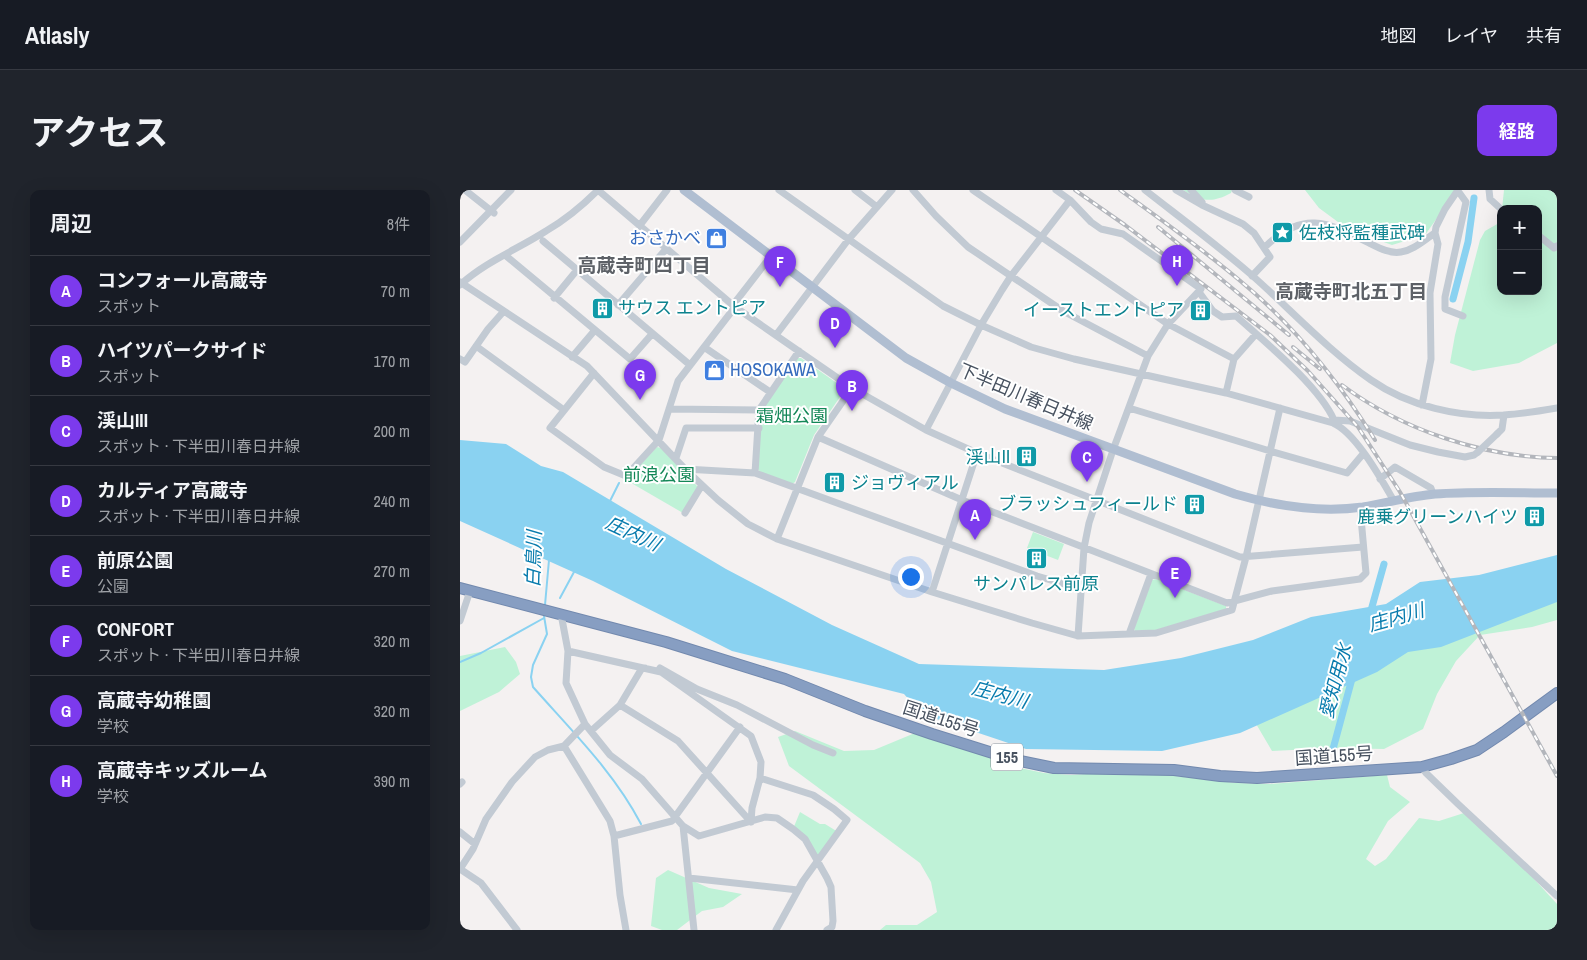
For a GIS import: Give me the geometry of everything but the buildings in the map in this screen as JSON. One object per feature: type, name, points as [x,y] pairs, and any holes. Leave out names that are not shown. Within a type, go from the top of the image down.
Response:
[{"type":"highway","name":"国道155号","points":[[465,590],[666,642],[785,679],[865,711],[941,736],[1032,764],[1072,769],[1174,770],[1242,778],[1422,767],[1477,750],[1557,693]]},
{"type":"main road","name":"下半田川春日井線","points":[[684,190],[906,358],[951,384],[1005,409],[1113,450],[1258,501],[1310,508],[1360,507],[1433,494],[1557,493]]},
{"type":"street","points":[[465,190],[492,212]]},
{"type":"street","points":[[461,239],[492,212],[511,190]]},
{"type":"street","points":[[1280,408],[1246,557],[1232,610],[1156,633],[1078,636],[932,592],[777,539],[748,524],[718,500],[685,469],[586,366],[461,283],[504,255],[548,231],[582,206],[598,190],[734,306],[852,388],[926,430],[976,454],[1240,556],[1246,557],[1363,547]]},
{"type":"street","points":[[640,225],[667,190]]},
{"type":"street","points":[[779,190],[943,306],[981,325],[1031,346],[1074,359],[1226,393],[1334,421],[1350,421],[1410,445],[1465,457],[1474,455],[1498,434],[1502,429],[1504,415]]},
{"type":"street","points":[[855,190],[877,207]]},
{"type":"street","points":[[776,335],[848,240],[892,190]]},
{"type":"street","points":[[914,190],[936,216],[968,247],[1063,311],[1148,356]]},
{"type":"street","points":[[973,190],[1168,324],[1234,359]]},
{"type":"street","points":[[1056,190],[1070,200],[1091,222],[1101,229],[1123,234],[1201,289],[1199,292],[1213,311],[1222,317],[1236,316],[1256,334],[1308,384],[1329,408],[1334,421],[1346,430],[1394,501]]},
{"type":"street","points":[[1145,190],[1252,276],[1340,356],[1371,380],[1399,396],[1422,405],[1466,413],[1504,415],[1557,408]]},
{"type":"street","points":[[1176,190],[1202,205],[1243,224],[1254,233],[1270,257],[1252,276]]},
{"type":"street","points":[[1191,190],[1203,203],[1202,205]]},
{"type":"street","points":[[1235,190],[1249,197]]},
{"type":"street","points":[[1264,248],[1278,235],[1294,226],[1323,224],[1333,226],[1378,247],[1395,252],[1408,250],[1434,232],[1445,209],[1458,190],[1466,202],[1445,297],[1445,309],[1463,316]]},
{"type":"street","points":[[1489,190],[1490,199],[1497,205]]},
{"type":"street","points":[[926,430],[981,325],[1011,276],[1070,200]]},
{"type":"street","points":[[1422,405],[1431,358],[1430,293],[1438,244],[1434,232]]},
{"type":"street","points":[[1542,239],[1554,248],[1557,246]]},
{"type":"street","points":[[542,240],[690,364]]},
{"type":"street","points":[[618,305],[666,249]]},
{"type":"street","points":[[504,255],[630,360],[652,334]]},
{"type":"street","points":[[594,373],[550,428],[604,467],[626,476],[659,440],[678,381],[771,256]]},
{"type":"street","points":[[554,298],[577,270]]},
{"type":"street","points":[[1078,636],[1084,548],[1088,523],[1095,499],[1148,356],[1168,324],[1199,292]]},
{"type":"street","points":[[460,358],[465,362],[488,329],[504,311]]},
{"type":"street","points":[[572,357],[594,330]]},
{"type":"street","points":[[1226,393],[1234,359],[1256,334]]},
{"type":"street","points":[[476,346],[564,410]]},
{"type":"street","points":[[704,347],[770,392]]},
{"type":"street","points":[[755,473],[759,410],[799,351]]},
{"type":"street","points":[[777,539],[818,437],[852,388]]},
{"type":"street","points":[[1129,408],[1347,473],[1364,454]]},
{"type":"street","points":[[669,409],[759,410]]},
{"type":"street","points":[[676,458],[686,428],[759,428]]},
{"type":"street","points":[[818,437],[962,500],[1228,603],[1272,591],[1360,579],[1366,573],[1360,507]]},
{"type":"street","points":[[932,592],[976,454]]},
{"type":"street","points":[[1380,479],[1395,467],[1431,488],[1433,494]]},
{"type":"street","points":[[685,469],[755,473],[1036,576],[1081,589]]},
{"type":"street","points":[[685,513],[702,485]]},
{"type":"street","points":[[1129,634],[1151,574]]},
{"type":"street","points":[[460,621],[465,590]]},
{"type":"street","points":[[561,614],[568,651],[566,683],[582,726],[591,731],[610,755],[642,779],[675,819],[698,836],[765,817],[777,818],[805,839],[831,888],[833,921],[832,927],[827,930]]},
{"type":"street","points":[[568,651],[661,672],[751,736],[761,762],[760,778],[752,808],[752,822]]},
{"type":"street","points":[[591,731],[620,705],[642,668],[650,666],[663,668],[697,689],[737,705],[813,745],[833,753]]},
{"type":"street","points":[[620,705],[678,742],[752,822]]},
{"type":"street","points":[[517,930],[481,883],[460,869],[476,844],[490,814],[528,762],[542,752],[564,746],[582,726]]},
{"type":"street","points":[[614,836],[675,819],[706,772],[740,727]]},
{"type":"street","points":[[564,746],[610,821],[614,836],[626,930]]},
{"type":"street","points":[[1422,767],[1458,804],[1557,896]]},
{"type":"street","points":[[760,778],[812,795],[847,820],[817,860],[776,930]]},
{"type":"street","points":[[683,826],[694,930]]},
{"type":"street","points":[[460,832],[476,844]]},
{"type":"street","points":[[689,878],[798,890]]},
{"type":"green space","points":[[1183,190],[1232,190],[1231,193],[1225,196],[1207,200]]},
{"type":"green space","points":[[1305,190],[1457,190],[1425,235],[1392,245],[1356,232],[1338,222],[1319,208]]},
{"type":"green space","points":[[1504,190],[1557,190],[1557,343],[1519,363],[1473,371],[1450,363],[1455,335],[1480,240],[1485,231],[1497,224],[1497,295],[1542,295],[1542,205],[1502,205]]},
{"type":"green space","name":"霜畑公園","points":[[798,358],[801,358],[844,388],[844,391],[814,435],[795,482],[792,484],[761,473],[758,469],[761,411]]},
{"type":"green space","name":"前浪公園","points":[[657,447],[661,448],[697,486],[683,513],[626,480]]},
{"type":"green space","points":[[1033,532],[1064,544],[1058,560],[1027,548]]},
{"type":"green space","points":[[1557,577],[1557,620],[1532,627],[1480,635],[1456,661],[1437,694],[1423,729],[1384,749],[1332,748],[1272,751],[1252,717]]},
{"type":"green space","points":[[1156,579],[1226,606],[1226,609],[1156,630],[1135,631],[1134,629],[1152,580]]},
{"type":"green space","points":[[505,647],[516,662],[520,674],[499,692],[460,711],[460,656]]},
{"type":"green space","points":[[795,731],[844,751],[874,750],[915,733],[973,748],[1020,768],[1044,773],[1071,775],[1116,772],[1158,774],[1236,783],[1270,784],[1387,775],[1390,787],[1410,802],[1388,821],[1366,859],[1375,866],[1386,859],[1419,818],[1439,821],[1464,813],[1513,856],[1557,904],[1557,930],[880,930],[886,925],[917,925],[937,912],[931,882],[920,863],[789,766],[778,737]]},
{"type":"green space","points":[[800,812],[838,832],[817,860],[805,839],[793,829]]},
{"type":"green space","points":[[668,870],[709,888],[742,894],[723,907],[702,911],[677,930],[662,930],[651,926],[656,878]]},
{"type":"water","name":"庄内川","points":[[460,440],[506,444],[541,466],[563,472],[726,569],[832,625],[919,664],[1104,670],[1181,658],[1253,640],[1311,617],[1386,604],[1420,582],[1479,575],[1557,555],[1557,602],[1441,647],[1408,652],[1377,672],[1240,733],[1162,751],[1026,749],[922,714],[904,694],[732,651],[593,581],[460,521]]},
{"type":"waterway","name":"愛知用水","points":[[1453,299],[1468,242],[1474,198]]},
{"type":"waterway","name":"庄内川","points":[[609,503],[619,483]]},
{"type":"waterway","name":"白鳥川","points":[[545,605],[549,560]]},
{"type":"waterway","name":"愛知用水","points":[[1370,614],[1384,564]]},
{"type":"waterway","points":[[560,598],[574,572]]},
{"type":"waterway","points":[[544,616],[547,634],[533,665],[531,677],[533,687],[605,769],[641,824]]},
{"type":"waterway","name":"白鳥川","points":[[460,662],[481,653],[544,618]]},
{"type":"waterway","name":"愛知用水","points":[[1333,749],[1353,675]]},
{"type":"railway","points":[[1075,190],[1125,225],[1270,335],[1308,371],[1358,427],[1400,492],[1557,776]]},
{"type":"railway","points":[[1120,190],[1224,267],[1258,296],[1313,354],[1346,396],[1375,440]]},
{"type":"railway","points":[[1158,227],[1289,335]]},
{"type":"railway","points":[[1293,347],[1320,369]]},
{"type":"railway","points":[[1342,385],[1390,415],[1444,438],[1501,452],[1557,458]]},
{"type":"place","name":"佐枝将監種武碑","points":[[1283,233]]},
{"type":"place","name":"おさかべ","points":[[717,238]]},
{"type":"place","name":"高蔵寺キッズルーム","points":[[1177,286]]},
{"type":"place","name":"CONFORT","points":[[780,287]]},
{"type":"place","name":"サウス エントピア","points":[[602,308]]},
{"type":"place","name":"イーストエントピア","points":[[1200,310]]},
{"type":"place","name":"カルティア高蔵寺","points":[[835,348]]},
{"type":"place","name":"HOSOKAWA","points":[[714,370]]},
{"type":"place","name":"高蔵寺幼稚園","points":[[640,400]]},
{"type":"place","name":"ハイツパークサイド","points":[[852,411]]},
{"type":"place","name":"渓山II","points":[[1026,457]]},
{"type":"place","name":"渓山III","points":[[1087,482]]},
{"type":"place","name":"ジョヴィアル","points":[[835,483]]},
{"type":"place","name":"ブラッシュフィールド","points":[[1194,504]]},
{"type":"place","name":"鹿乗グリーンハイツ","points":[[1534,517]]},
{"type":"place","name":"コンフォール高蔵寺","points":[[975,540]]},
{"type":"place","name":"サンパレス前原","points":[[1036,559]]},
{"type":"place","name":"前原公園","points":[[1175,598]]},
{"type":"district","name":"高蔵寺町四丁目","points":[[644,265]]},
{"type":"district","name":"高蔵寺町北五丁目","points":[[1351,291]]}]
